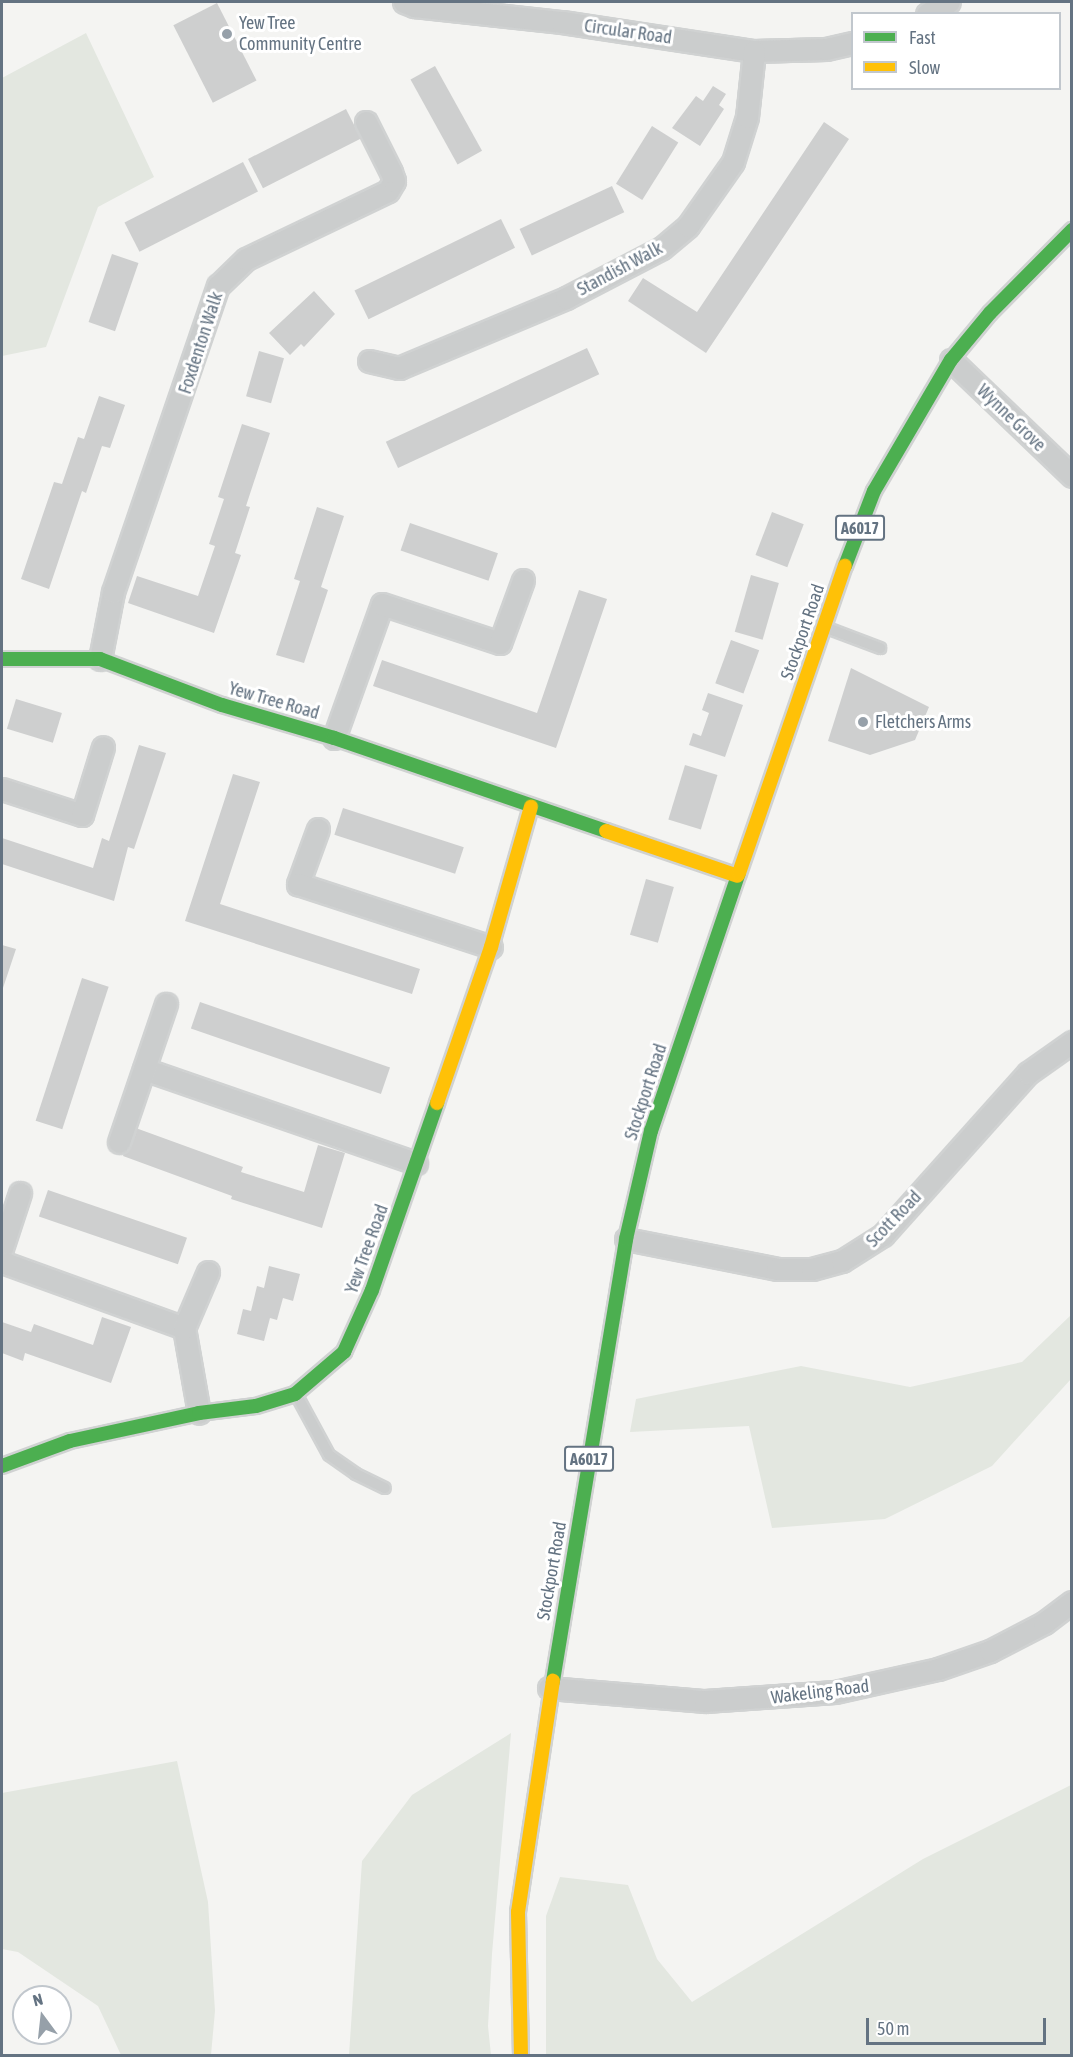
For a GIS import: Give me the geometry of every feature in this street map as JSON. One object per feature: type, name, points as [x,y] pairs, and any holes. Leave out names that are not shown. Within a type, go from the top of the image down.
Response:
[{"type":"main road","name":"Stockport Road","points":[[521,2055],[518,1912],[549,1688],[626,1239],[651,1131],[824,627],[874,491],[951,360],[990,313],[1071,230]]},
{"type":"main road","name":"Yew Tree Road","points":[[2,659],[100,660],[222,705],[334,738],[738,876]]},
{"type":"main road","name":"Yew Tree Road","points":[[2,1466],[70,1441],[199,1413],[256,1407],[295,1394],[344,1352],[372,1290],[491,947],[531,807]]},
{"type":"street","name":"Circular Road","points":[[404,2],[414,6],[562,22],[754,51],[826,49],[851,43]]},
{"type":"street","points":[[929,12],[949,2]]},
{"type":"street","name":"Standish Walk","points":[[369,361],[399,368],[566,298],[662,249],[688,226],[733,162],[747,117],[754,51]]},
{"type":"street","name":"Foxdenton Walk","points":[[100,660],[113,592],[218,286],[246,259],[388,191],[394,181],[366,122]]},
{"type":"street","name":"Wynne Grove","points":[[951,360],[1071,476]]},
{"type":"street","points":[[334,738],[382,604],[500,644],[523,580]]},
{"type":"street","points":[[2,789],[82,815],[103,747]]},
{"type":"street","points":[[318,829],[298,884],[491,947]]},
{"type":"street","points":[[119,1142],[166,1004]]},
{"type":"street","name":"Scott Road","points":[[626,1239],[777,1269],[812,1269],[842,1261],[883,1235],[1028,1073],[1071,1042]]},
{"type":"street","points":[[144,1069],[416,1163]]},
{"type":"street","points":[[2,1248],[20,1193]]},
{"type":"street","points":[[2,1262],[184,1328]]},
{"type":"street","points":[[199,1413],[184,1328],[208,1272]]},
{"type":"street","name":"Wakeling Road","points":[[549,1688],[705,1701],[835,1692],[938,1669],[990,1651],[1044,1623],[1071,1602]]},
{"type":"lane","points":[[824,627],[880,648]]},
{"type":"lane","points":[[295,1394],[329,1455],[356,1474],[385,1488]]},
{"type":"shaded area","points":[[86,33],[154,177],[98,207],[46,347],[2,356],[2,78]]},
{"type":"shaded area","points":[[1071,1315],[1071,1379],[992,1466],[885,1519],[772,1528],[749,1426],[630,1432],[636,1399],[801,1366],[910,1387],[1022,1362]]},
{"type":"shaded area","points":[[511,1733],[492,1954],[488,2026],[491,2055],[349,2055],[362,1861],[412,1795]]},
{"type":"shaded area","points":[[177,1761],[208,1902],[215,2011],[211,2055],[121,2055],[98,2006],[72,1988],[72,1985],[67,1985],[18,1952],[2,1949],[2,1793]]},
{"type":"shaded area","points":[[1071,1785],[1071,2055],[546,2055],[546,1916],[560,1877],[628,1885],[657,1959],[692,2002],[923,1859]]},
{"type":"building","points":[[217,3],[256,81],[213,103],[173,25]]},
{"type":"building","points":[[435,66],[482,151],[458,164],[411,80]]},
{"type":"building","points":[[713,86],[726,94],[719,105],[724,109],[700,146],[672,128],[696,96],[703,101]]},
{"type":"building","points":[[346,109],[361,138],[263,188],[248,159]]},
{"type":"building","points":[[824,122],[849,139],[706,353],[628,301],[643,278],[697,312]]},
{"type":"building","points":[[652,126],[678,142],[642,200],[616,184]]},
{"type":"building","points":[[243,162],[258,191],[139,252],[124,222]]},
{"type":"building","points":[[612,186],[624,212],[532,255],[520,229]]},
{"type":"building","points":[[501,219],[515,248],[369,319],[354,290]]},
{"type":"building","points":[[112,254],[138,263],[115,331],[89,322]]},
{"type":"building","points":[[314,291],[335,314],[304,347],[301,344],[290,355],[269,333]]},
{"type":"building","points":[[587,348],[599,374],[398,468],[386,442]]},
{"type":"building","points":[[259,351],[284,358],[271,403],[246,396]]},
{"type":"building","points":[[99,396],[125,405],[110,448],[102,446],[86,493],[82,491],[49,589],[21,579],[54,482],[62,484],[78,437],[84,439]]},
{"type":"building","points":[[242,424],[270,433],[246,506],[250,507],[235,553],[241,555],[214,633],[128,603],[137,576],[198,596],[215,546],[209,544],[224,499],[218,497]]},
{"type":"building","points":[[317,507],[344,516],[321,587],[328,590],[304,663],[276,655],[300,581],[294,579]]},
{"type":"building","points":[[772,512],[804,524],[787,567],[756,555]]},
{"type":"building","points":[[410,523],[498,553],[488,581],[401,550]]},
{"type":"building","points":[[751,575],[779,583],[763,640],[735,632]]},
{"type":"building","points":[[579,590],[607,599],[556,748],[373,686],[382,660],[537,713]]},
{"type":"building","points":[[731,640],[759,650],[743,693],[715,683]]},
{"type":"building","points":[[851,668],[929,707],[915,740],[870,755],[828,741]]},
{"type":"building","points":[[708,693],[743,705],[725,757],[689,745],[693,733],[701,736],[709,713],[702,710]]},
{"type":"building","points":[[16,699],[62,713],[53,743],[7,729]]},
{"type":"building","points":[[139,745],[166,753],[134,849],[128,847],[114,901],[2,864],[2,838],[93,868],[102,838],[109,841]]},
{"type":"building","points":[[685,765],[718,775],[701,829],[668,820]]},
{"type":"building","points":[[233,774],[260,782],[220,904],[420,969],[412,994],[185,921]]},
{"type":"building","points":[[343,808],[464,847],[455,874],[334,835]]},
{"type":"building","points":[[646,879],[674,887],[658,943],[630,935]]},
{"type":"building","points":[[2,945],[16,949],[2,991]]},
{"type":"building","points":[[82,978],[109,987],[62,1129],[36,1121]]},
{"type":"building","points":[[200,1002],[390,1067],[381,1094],[191,1028]]},
{"type":"building","points":[[133,1127],[243,1167],[241,1172],[304,1192],[318,1145],[345,1153],[322,1228],[231,1199],[232,1196],[123,1156]]},
{"type":"building","points":[[48,1190],[187,1238],[178,1264],[39,1216]]},
{"type":"building","points":[[269,1266],[300,1274],[293,1301],[283,1298],[277,1320],[270,1318],[264,1341],[237,1334],[243,1309],[251,1311],[257,1286],[264,1288]]},
{"type":"building","points":[[102,1317],[131,1327],[111,1383],[25,1353],[23,1361],[2,1353],[2,1322],[31,1332],[34,1324],[93,1345]]},
{"type":"traffic: fast","points":[[845,566],[874,491],[951,360],[990,313],[1072,230]]},
{"type":"traffic: fast","points":[[2,659],[100,659],[222,705],[334,738],[606,831]]},
{"type":"traffic: fast","points":[[553,1681],[626,1239],[651,1131],[739,873]]},
{"type":"traffic: fast","points":[[2,1466],[70,1441],[199,1413],[256,1406],[295,1394],[344,1352],[372,1290],[437,1103]]},
{"type":"traffic: slow","points":[[739,873],[845,566]]},
{"type":"traffic: slow","points":[[437,1103],[491,947],[531,807]]},
{"type":"traffic: slow","points":[[606,831],[738,876]]},
{"type":"traffic: slow","points":[[521,2056],[518,1912],[553,1681]]},
{"type":"place","name":"Yew Tree Community Centre","points":[[227,34]]},
{"type":"place","name":"Fletchers Arms","points":[[863,722]]}]
